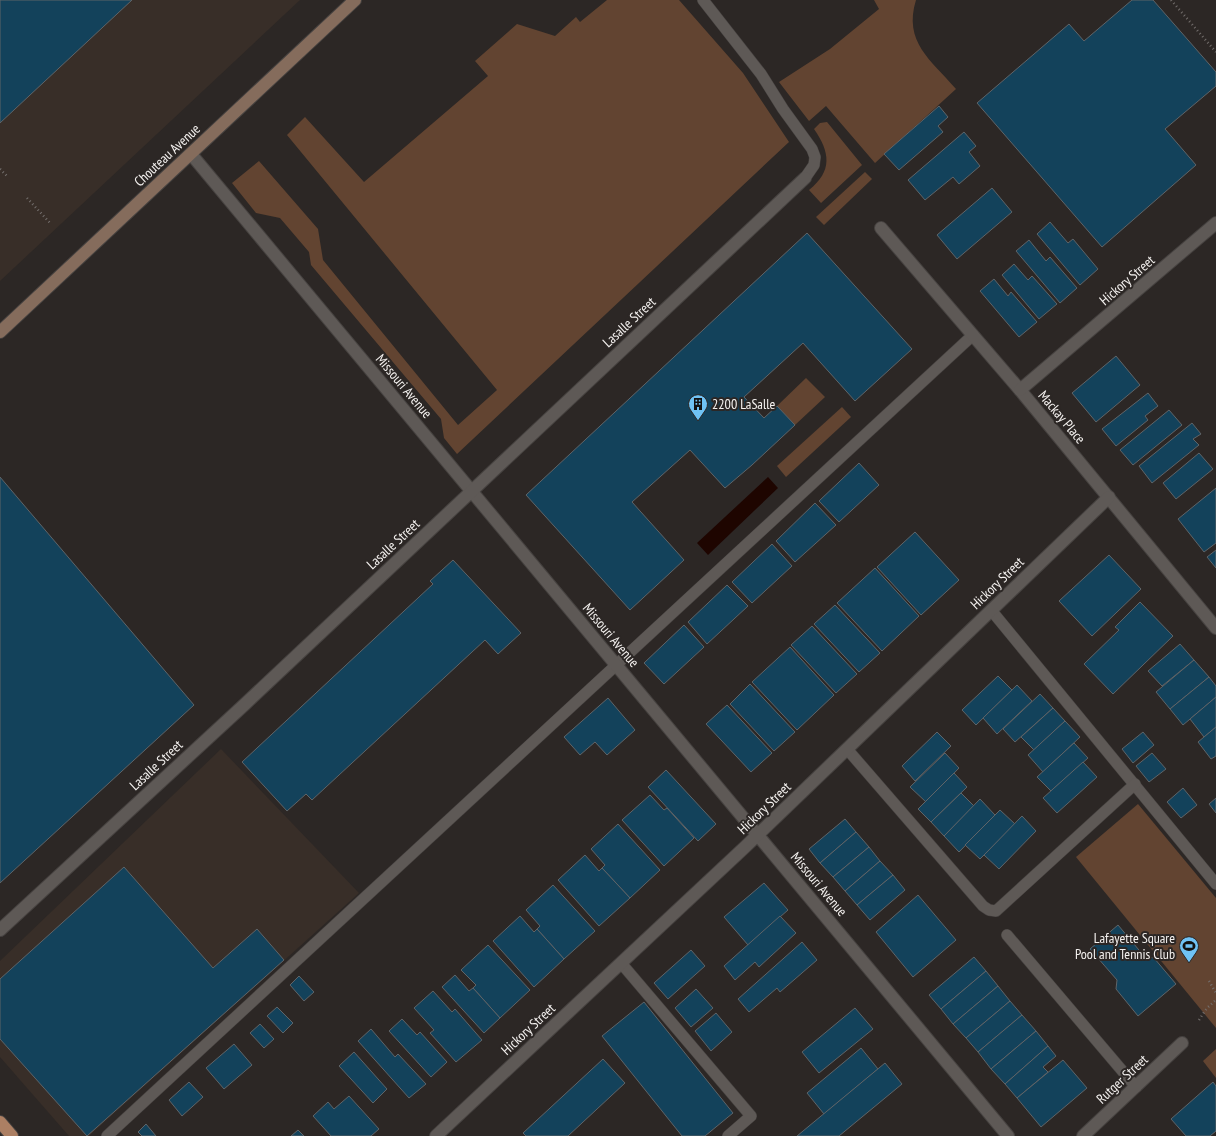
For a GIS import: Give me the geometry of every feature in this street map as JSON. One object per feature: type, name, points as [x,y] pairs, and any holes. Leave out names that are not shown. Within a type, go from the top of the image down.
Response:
[{"type":"main road","name":"Chouteau Avenue","points":[[0,332],[355,0]]},
{"type":"main road","points":[[0,1122],[12,1136]]},
{"type":"street","name":"Missouri Avenue","points":[[191,154],[1008,1136]]},
{"type":"street","name":"Lasalle Street","points":[[0,930],[244,705],[471,490],[805,178]]},
{"type":"street","name":"Hickory Street","points":[[1020,390],[1216,223]]},
{"type":"street","name":"Mackay Place","points":[[881,228],[1020,390],[1216,628]]},
{"type":"street","name":"Hickory Street","points":[[436,1136],[758,834],[1109,497]]},
{"type":"street","name":"Rutger Street","points":[[1083,1136],[1182,1044]]},
{"type":"lane","points":[[703,0],[756,68],[812,149],[815,157],[814,165],[805,178]]},
{"type":"lane","points":[[107,1136],[973,335]]},
{"type":"lane","points":[[991,610],[1216,884]]},
{"type":"lane","points":[[847,749],[983,906],[989,910],[996,911],[1134,784]]},
{"type":"lane","points":[[1007,935],[1136,1087]]},
{"type":"lane","points":[[621,963],[751,1116],[728,1136]]},
{"type":"path","points":[[1171,0],[1216,52]]},
{"type":"path","points":[[0,169],[7,176]]},
{"type":"path","points":[[27,198],[51,224]]},
{"type":"path","points":[[1209,981],[1216,993]]},
{"type":"path","points":[[1199,1020],[1207,1008],[1216,1000]]},
{"type":"shaded area","points":[[0,0],[300,0],[0,281]]},
{"type":"shaded area","points":[[607,0],[679,0],[743,73],[789,142],[457,454],[444,438],[441,419],[311,265],[309,252],[280,218],[256,213],[232,183],[259,161],[318,229],[323,260],[458,425],[497,390],[287,135],[305,117],[364,182],[488,76],[475,61],[517,24],[555,36],[576,17],[580,22]]},
{"type":"shaded area","points":[[874,0],[916,0],[913,15],[913,28],[916,39],[929,59],[956,89],[875,163],[826,106],[809,121],[779,82],[830,49],[879,9]]},
{"type":"shaded area","points":[[827,122],[862,165],[821,203],[809,190],[822,176],[826,161],[826,153],[814,129],[820,123]]},
{"type":"shaded area","points":[[865,172],[872,179],[824,225],[816,217]]},
{"type":"shaded area","points":[[806,378],[825,397],[795,425],[777,406]]},
{"type":"shaded area","points":[[842,407],[851,417],[786,477],[777,466]]},
{"type":"shaded area","points":[[768,477],[778,488],[708,555],[697,543]]},
{"type":"shaded area","points":[[221,749],[359,893],[89,1136],[69,1136],[0,1057],[0,961]]},
{"type":"shaded area","name":"Lafayette Square Pool and Tennis Club","points":[[1138,804],[1216,898],[1216,1028],[1076,857]]},
{"type":"shaded area","points":[[1216,1049],[1216,1078],[1203,1061]]},
{"type":"building","points":[[0,0],[132,0],[0,123]]},
{"type":"building","points":[[1132,0],[1153,0],[1216,72],[1216,86],[1165,129],[1196,165],[1102,247],[977,103],[1069,24],[1084,41]]},
{"type":"building","points":[[939,106],[948,117],[938,126],[943,132],[899,170],[884,154]]},
{"type":"building","points":[[964,132],[976,146],[969,152],[980,166],[959,184],[953,177],[925,200],[908,180]]},
{"type":"building","points":[[992,188],[1012,212],[957,259],[937,235]]},
{"type":"building","points":[[1050,222],[1068,243],[1073,239],[1098,269],[1080,285],[1037,234]]},
{"type":"building","name":"2200 LaSalle","points":[[807,233],[912,349],[855,401],[803,343],[744,397],[764,418],[777,406],[795,425],[725,488],[690,450],[632,502],[684,560],[630,610],[526,495]]},
{"type":"building","points":[[1029,240],[1046,261],[1050,257],[1077,288],[1060,303],[1016,251]]},
{"type":"building","points":[[1014,264],[1028,280],[1032,276],[1057,304],[1039,319],[1002,275]]},
{"type":"building","points":[[994,279],[1008,296],[1011,292],[1037,322],[1019,337],[980,291]]},
{"type":"building","points":[[1116,356],[1140,385],[1096,422],[1072,393]]},
{"type":"building","points":[[1148,393],[1158,406],[1145,416],[1148,420],[1116,446],[1102,429]]},
{"type":"building","points":[[1169,410],[1182,425],[1133,465],[1120,450]]},
{"type":"building","points":[[1192,423],[1201,434],[1193,439],[1199,445],[1152,483],[1139,466]]},
{"type":"building","points":[[1199,453],[1213,469],[1176,499],[1163,483]]},
{"type":"building","points":[[859,463],[879,485],[839,522],[819,501]]},
{"type":"building","points":[[0,477],[194,705],[0,883]]},
{"type":"building","points":[[1216,488],[1216,543],[1204,552],[1178,519]]},
{"type":"building","points":[[815,503],[836,525],[795,562],[776,541]]},
{"type":"building","points":[[915,532],[959,580],[921,615],[877,567]]},
{"type":"building","points":[[772,544],[792,566],[752,603],[732,582]]},
{"type":"building","points":[[1216,550],[1216,568],[1207,557]]},
{"type":"building","points":[[1109,555],[1141,589],[1092,636],[1059,601]]},
{"type":"building","points":[[453,560],[521,633],[498,654],[485,640],[312,800],[306,794],[287,811],[242,762],[433,584],[430,581]]},
{"type":"building","points":[[875,568],[919,616],[882,651],[837,603]]},
{"type":"building","points":[[727,585],[748,606],[707,644],[688,622]]},
{"type":"building","points":[[1140,602],[1173,636],[1113,694],[1084,664],[1119,630],[1115,627]]},
{"type":"building","points":[[835,605],[880,653],[859,672],[814,624]]},
{"type":"building","points":[[684,625],[704,647],[664,684],[644,663]]},
{"type":"building","points":[[812,626],[857,674],[836,693],[791,645]]},
{"type":"building","points":[[1180,644],[1194,660],[1162,686],[1148,671]]},
{"type":"building","points":[[790,647],[834,695],[797,730],[752,682]]},
{"type":"building","points":[[1194,660],[1209,677],[1170,709],[1156,692]]},
{"type":"building","points":[[998,676],[1012,690],[976,725],[962,710]]},
{"type":"building","points":[[1209,677],[1216,686],[1216,697],[1183,725],[1170,709]]},
{"type":"building","points":[[750,684],[795,732],[774,751],[730,704]]},
{"type":"building","points":[[1017,685],[1032,701],[997,734],[983,718]]},
{"type":"building","points":[[1040,694],[1053,708],[1015,742],[1003,729]]},
{"type":"building","points":[[1216,697],[1216,727],[1204,737],[1190,719]]},
{"type":"building","points":[[608,698],[635,730],[607,755],[595,742],[580,755],[564,737]]},
{"type":"building","points":[[727,705],[772,753],[751,772],[706,724]]},
{"type":"building","points":[[1053,708],[1065,721],[1034,750],[1021,737]]},
{"type":"building","points":[[1065,721],[1080,737],[1043,772],[1028,755]]},
{"type":"building","points":[[1216,727],[1216,756],[1211,759],[1198,742]]},
{"type":"building","points":[[937,732],[951,746],[915,781],[902,766]]},
{"type":"building","points":[[1143,732],[1154,745],[1133,763],[1122,749]]},
{"type":"building","points":[[1074,743],[1088,758],[1051,791],[1037,777]]},
{"type":"building","points":[[945,753],[959,768],[926,802],[910,787]]},
{"type":"building","points":[[1152,753],[1166,769],[1149,782],[1136,766]]},
{"type":"building","points":[[1083,762],[1097,777],[1057,813],[1043,798]]},
{"type":"building","points":[[666,770],[716,824],[698,841],[648,787]]},
{"type":"building","points":[[954,773],[967,787],[931,822],[918,809]]},
{"type":"building","points":[[1183,788],[1197,805],[1181,818],[1167,802]]},
{"type":"building","points":[[961,793],[974,806],[944,836],[931,822]]},
{"type":"building","points":[[650,795],[664,810],[667,808],[694,838],[664,866],[622,820]]},
{"type":"building","points":[[1216,798],[1216,813],[1209,804]]},
{"type":"building","points":[[980,799],[995,815],[959,852],[944,836]]},
{"type":"building","points":[[1000,810],[1015,824],[980,859],[965,845]]},
{"type":"building","points":[[1022,816],[1036,831],[999,869],[984,855]]},
{"type":"building","points":[[845,819],[856,832],[820,863],[809,849]]},
{"type":"building","points":[[618,824],[660,870],[630,898],[602,868],[605,865],[591,849]]},
{"type":"building","points":[[856,832],[869,847],[833,877],[820,863]]},
{"type":"building","points":[[869,847],[880,861],[845,891],[833,877]]},
{"type":"building","points":[[585,855],[599,871],[602,868],[630,898],[599,926],[558,880]]},
{"type":"building","points":[[880,861],[893,875],[857,905],[845,891]]},
{"type":"building","points":[[124,867],[213,968],[257,929],[284,960],[87,1136],[0,1039],[0,979]]},
{"type":"building","points":[[893,875],[905,890],[870,920],[857,905]]},
{"type":"building","points":[[764,883],[788,910],[748,945],[724,917]]},
{"type":"building","points":[[553,885],[595,931],[564,959],[537,929],[540,926],[526,910]]},
{"type":"building","points":[[918,895],[956,940],[913,977],[876,932]]},
{"type":"building","points":[[520,916],[534,932],[537,929],[564,959],[534,987],[493,941]]},
{"type":"building","points":[[780,916],[796,933],[759,967],[755,962],[735,980],[724,966]]},
{"type":"building","points":[[1118,925],[1144,956],[1154,958],[1176,984],[1138,1016],[1116,989],[1117,980],[1090,949]]},
{"type":"building","points":[[802,942],[817,960],[780,992],[777,988],[749,1012],[738,999]]},
{"type":"building","points":[[488,945],[530,990],[500,1018],[473,988],[476,985],[461,970]]},
{"type":"building","points":[[691,950],[705,966],[668,999],[654,983]]},
{"type":"building","points":[[974,957],[986,971],[941,1009],[929,995]]},
{"type":"building","points":[[986,971],[998,986],[953,1024],[941,1009]]},
{"type":"building","points":[[455,975],[469,991],[473,988],[500,1018],[484,1033],[442,987]]},
{"type":"building","points":[[299,976],[314,992],[304,1001],[290,985]]},
{"type":"building","points":[[998,986],[1010,1001],[966,1038],[953,1024]]},
{"type":"building","points":[[696,989],[713,1008],[691,1027],[675,1008]]},
{"type":"building","points":[[433,991],[452,1012],[455,1009],[482,1040],[456,1062],[430,1033],[434,1030],[414,1008]]},
{"type":"building","points":[[1010,1001],[1022,1015],[978,1052],[966,1038]]},
{"type":"building","points":[[644,1002],[733,1113],[705,1136],[682,1136],[602,1036]]},
{"type":"building","points":[[277,1007],[293,1023],[283,1033],[267,1016]]},
{"type":"building","points":[[855,1008],[873,1029],[819,1073],[802,1052]]},
{"type":"building","points":[[716,1013],[732,1032],[711,1051],[695,1031]]},
{"type":"building","points":[[1022,1015],[1036,1031],[991,1069],[978,1052]]},
{"type":"building","points":[[402,1019],[417,1035],[420,1032],[447,1062],[431,1077],[389,1031]]},
{"type":"building","points":[[260,1024],[274,1039],[264,1048],[250,1033]]},
{"type":"building","points":[[371,1029],[395,1057],[398,1054],[426,1084],[409,1098],[358,1041]]},
{"type":"building","points":[[1036,1031],[1048,1046],[1005,1084],[991,1069]]},
{"type":"building","points":[[234,1044],[252,1065],[224,1089],[206,1068]]},
{"type":"building","points":[[1048,1046],[1056,1056],[1043,1067],[1048,1072],[1017,1098],[1005,1084]]},
{"type":"building","points":[[861,1048],[878,1069],[824,1114],[807,1093]]},
{"type":"building","points":[[354,1052],[387,1089],[373,1103],[339,1066]]},
{"type":"building","points":[[603,1059],[625,1083],[568,1136],[526,1136],[523,1133]]},
{"type":"building","points":[[1063,1060],[1087,1088],[1041,1127],[1017,1098]]},
{"type":"building","points":[[885,1063],[902,1084],[839,1136],[797,1136]]},
{"type":"building","points":[[189,1082],[203,1097],[182,1116],[169,1100]]},
{"type":"building","points":[[1213,1082],[1216,1086],[1216,1131],[1210,1136],[1186,1136],[1171,1119]]},
{"type":"building","points":[[349,1096],[379,1129],[371,1136],[331,1136],[313,1116],[328,1102],[334,1109]]},
{"type":"building","points":[[146,1124],[156,1136],[142,1136],[138,1132]]},
{"type":"building","points":[[298,1130],[304,1136],[291,1136]]},
{"type":"place","name":"2200 LaSalle","points":[[698,421]]},
{"type":"place","name":"Lafayette Square Pool and Tennis Club","points":[[1189,963]]}]
